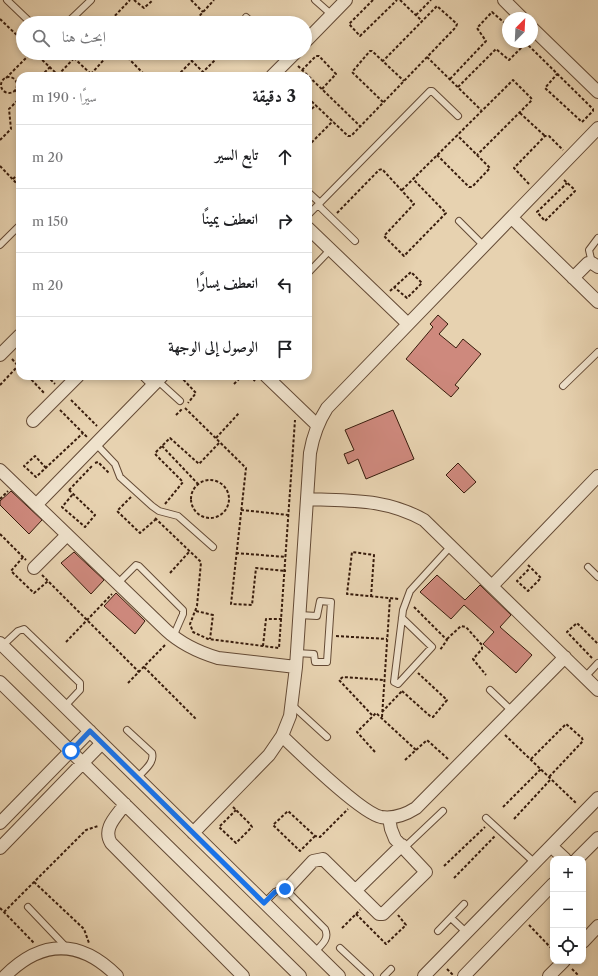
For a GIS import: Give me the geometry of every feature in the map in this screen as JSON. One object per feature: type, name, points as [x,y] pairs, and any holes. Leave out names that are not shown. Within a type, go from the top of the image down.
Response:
[{"type":"street","points":[[312,35],[346,0]]},
{"type":"street","points":[[504,0],[516,12]]},
{"type":"street","points":[[538,34],[598,92]]},
{"type":"street","points":[[275,72],[286,60]]},
{"type":"street","points":[[193,833],[269,755],[282,736],[292,705],[296,667],[310,453],[317,425],[328,408],[598,128]]},
{"type":"street","points":[[512,218],[598,302]]},
{"type":"street","points":[[312,232],[408,324]]},
{"type":"street","points":[[573,278],[585,264],[595,265]]},
{"type":"street","points":[[0,355],[16,339]]},
{"type":"street","points":[[33,421],[74,380]]},
{"type":"street","points":[[262,380],[317,425]]},
{"type":"street","points":[[36,505],[157,381]]},
{"type":"street","points":[[0,470],[173,637],[194,650],[218,658],[296,667]]},
{"type":"street","points":[[492,586],[598,476]]},
{"type":"street","points":[[307,499],[379,502],[395,506],[424,520],[598,690]]},
{"type":"street","points":[[34,568],[67,535]]},
{"type":"street","points":[[1,644],[339,976]]},
{"type":"street","points":[[282,736],[371,813],[389,818],[399,817],[416,808],[564,657]]},
{"type":"street","points":[[0,682],[300,976]]},
{"type":"street","points":[[0,823],[90,731]]},
{"type":"street","points":[[0,848],[102,743]]},
{"type":"street","points":[[424,976],[598,798]]},
{"type":"street","points":[[126,804],[109,826],[108,837],[111,843],[243,976]]},
{"type":"street","points":[[286,890],[313,861],[320,858],[327,860],[380,914],[391,907],[426,872],[392,834],[389,818]]},
{"type":"street","points":[[580,856],[598,838]]},
{"type":"street","points":[[551,846],[562,856]]},
{"type":"street","points":[[356,890],[403,847]]},
{"type":"street","points":[[464,976],[550,887]]},
{"type":"street","points":[[586,939],[598,926]]},
{"type":"street","points":[[5,976],[19,962],[42,951],[68,949],[93,956],[104,963],[117,976]]},
{"type":"street","points":[[549,976],[561,964]]},
{"type":"lane","points":[[7,0],[24,16]]},
{"type":"lane","points":[[74,16],[91,0]]},
{"type":"lane","points":[[315,0],[332,15]]},
{"type":"lane","points":[[312,211],[430,91],[433,92],[458,116]]},
{"type":"lane","points":[[312,196],[355,241]]},
{"type":"lane","points":[[459,221],[484,246]]},
{"type":"lane","points":[[0,244],[16,229]]},
{"type":"lane","points":[[595,265],[588,250],[598,238]]},
{"type":"lane","points":[[312,269],[330,250]]},
{"type":"lane","points":[[563,386],[598,352]]},
{"type":"lane","points":[[157,381],[182,404]]},
{"type":"lane","points":[[96,444],[115,464],[120,477],[159,511],[178,516],[213,547]]},
{"type":"lane","points":[[402,618],[432,647],[398,684],[394,682],[402,618],[405,600],[410,591],[451,546]]},
{"type":"lane","points":[[119,585],[136,565],[139,566],[183,611],[173,637]]},
{"type":"lane","points":[[588,567],[598,577]]},
{"type":"lane","points":[[296,653],[314,654],[315,662],[326,663],[330,601],[320,601],[318,616],[299,615]]},
{"type":"lane","points":[[1,644],[20,630],[24,629],[80,683],[80,690],[64,706]]},
{"type":"lane","points":[[585,677],[598,663]]},
{"type":"lane","points":[[490,690],[512,711]]},
{"type":"lane","points":[[292,705],[328,737]]},
{"type":"lane","points":[[128,730],[152,753],[153,757],[151,763],[137,778]]},
{"type":"lane","points":[[403,847],[443,811]]},
{"type":"lane","points":[[488,820],[535,863]]},
{"type":"lane","points":[[264,903],[279,890],[286,890],[325,929],[327,934],[326,940],[315,952]]},
{"type":"lane","points":[[438,931],[464,904]]},
{"type":"lane","points":[[28,907],[68,949]]},
{"type":"lane","points":[[451,918],[466,933]]},
{"type":"lane","points":[[340,948],[370,976]]},
{"type":"lane","points":[[384,976],[391,969]]},
{"type":"path","points":[[115,16],[130,0]]},
{"type":"path","points":[[134,0],[144,8],[153,0]]},
{"type":"path","points":[[190,0],[203,12]]},
{"type":"path","points":[[199,16],[214,0]]},
{"type":"path","points":[[373,0],[349,24],[360,36],[398,0],[422,21]]},
{"type":"path","points":[[416,15],[431,0]]},
{"type":"path","points":[[312,102],[349,137],[457,25],[438,6],[383,61]]},
{"type":"path","points":[[450,79],[486,41],[477,28],[492,12],[502,21]]},
{"type":"path","points":[[0,19],[16,34]]},
{"type":"path","points":[[458,87],[496,49],[509,60],[520,48]]},
{"type":"path","points":[[530,48],[557,74],[593,110],[582,122],[545,88],[557,74]]},
{"type":"path","points":[[383,102],[352,72],[371,50],[404,81]]},
{"type":"path","points":[[293,60],[302,70],[316,56],[324,62],[336,75],[322,89]]},
{"type":"path","points":[[428,56],[481,110]]},
{"type":"path","points":[[3,91],[1,85],[3,80],[24,60]]},
{"type":"path","points":[[42,60],[55,72]]},
{"type":"path","points":[[61,72],[72,60]]},
{"type":"path","points":[[76,60],[89,72]]},
{"type":"path","points":[[93,72],[104,60]]},
{"type":"path","points":[[130,60],[142,72]]},
{"type":"path","points":[[181,72],[192,61],[204,71],[215,60]]},
{"type":"path","points":[[45,72],[50,67]]},
{"type":"path","points":[[0,76],[3,80]]},
{"type":"path","points":[[6,78],[13,78],[16,80]]},
{"type":"path","points":[[402,190],[512,79],[532,98],[477,155]]},
{"type":"path","points":[[312,80],[360,126]]},
{"type":"path","points":[[3,91],[10,93],[15,90]]},
{"type":"path","points":[[0,94],[3,91]]},
{"type":"path","points":[[0,140],[11,129],[9,109],[16,101]]},
{"type":"path","points":[[312,108],[316,105]]},
{"type":"path","points":[[520,112],[545,136],[549,136],[570,157]]},
{"type":"path","points":[[312,142],[333,122]]},
{"type":"path","points":[[437,155],[471,188],[490,168],[457,135]]},
{"type":"path","points":[[537,192],[514,168],[545,136]]},
{"type":"path","points":[[0,167],[16,182]]},
{"type":"path","points":[[332,218],[381,169],[414,204],[384,237],[404,256],[446,213],[413,179]]},
{"type":"path","points":[[556,172],[567,183],[575,191],[545,221],[537,212],[567,183]]},
{"type":"path","points":[[13,179],[16,176]]},
{"type":"path","points":[[382,299],[394,287],[411,272],[422,283],[407,298],[394,287]]},
{"type":"path","points":[[0,384],[16,368]]},
{"type":"path","points":[[51,380],[105,434]]},
{"type":"path","points":[[234,384],[238,380]]},
{"type":"path","points":[[182,404],[246,468],[236,553],[232,604],[251,606],[256,568],[286,571]]},
{"type":"path","points":[[216,438],[239,414]]},
{"type":"path","points":[[151,514],[201,564],[196,612],[190,624],[190,628],[196,635],[210,640],[277,648],[280,647],[296,421],[294,418]]},
{"type":"path","points":[[46,468],[35,456],[24,466],[35,477],[46,468],[83,433]]},
{"type":"path","points":[[159,511],[183,482],[155,455],[162,446],[170,438],[199,464],[220,442]]},
{"type":"path","points":[[162,446],[199,484]]},
{"type":"path","points":[[69,490],[96,462],[109,473]]},
{"type":"path","points":[[214,480],[223,485],[229,494],[229,499],[228,505],[222,513],[213,517],[202,516],[194,508],[192,498],[195,488],[199,484],[214,480]]},
{"type":"path","points":[[59,481],[69,490],[73,494],[95,516],[85,527],[62,506],[73,494]]},
{"type":"path","points":[[136,501],[132,496],[118,512],[140,533],[156,519]]},
{"type":"path","points":[[241,510],[289,515]]},
{"type":"path","points":[[0,534],[139,672]]},
{"type":"path","points":[[170,572],[190,552]]},
{"type":"path","points":[[371,597],[373,554],[352,552],[348,594],[371,597],[405,600]]},
{"type":"path","points":[[236,553],[286,557]]},
{"type":"path","points":[[23,557],[11,571],[34,593],[48,581]]},
{"type":"path","points":[[520,557],[541,579],[528,591],[517,581],[530,568]]},
{"type":"path","points":[[66,642],[119,585]]},
{"type":"path","points":[[382,717],[390,598]]},
{"type":"path","points":[[196,612],[213,615],[210,640]]},
{"type":"path","points":[[263,646],[266,619],[282,619]]},
{"type":"path","points":[[598,644],[577,623],[567,632],[598,663]]},
{"type":"path","points":[[447,639],[461,626],[466,627],[482,645],[473,659],[486,675]]},
{"type":"path","points":[[329,635],[387,640]]},
{"type":"path","points":[[128,683],[173,637]]},
{"type":"path","points":[[144,666],[197,720]]},
{"type":"path","points":[[402,691],[431,717],[433,717],[447,700],[418,673]]},
{"type":"path","points":[[372,716],[339,680],[343,677],[384,680]]},
{"type":"path","points":[[375,752],[356,732],[376,713],[416,750]]},
{"type":"path","points":[[531,760],[565,724],[568,724],[583,740],[549,777]]},
{"type":"path","points":[[496,726],[585,812]]},
{"type":"path","points":[[406,760],[428,740],[456,767]]},
{"type":"path","points":[[503,807],[541,769]]},
{"type":"path","points":[[514,819],[551,779]]},
{"type":"path","points":[[226,800],[236,810],[252,827],[236,843],[219,826],[236,810]]},
{"type":"path","points":[[315,836],[300,851],[273,825],[288,811],[315,836],[322,837],[356,801]]},
{"type":"path","points":[[444,866],[488,820]]},
{"type":"path","points":[[4,912],[86,830],[95,826],[109,826]]},
{"type":"path","points":[[454,878],[500,830]]},
{"type":"path","points":[[34,881],[84,929],[93,956]]},
{"type":"path","points":[[342,928],[368,902]]},
{"type":"path","points":[[356,914],[386,944],[406,924],[391,907]]},
{"type":"path","points":[[0,908],[42,951]]},
{"type":"building","points":[[438,315],[448,324],[439,334],[456,348],[463,339],[481,354],[455,385],[459,388],[451,397],[406,359],[433,327],[430,324]]},
{"type":"building","points":[[393,410],[414,459],[366,479],[358,459],[348,464],[344,454],[354,450],[345,430]]},
{"type":"building","points":[[458,463],[476,482],[464,493],[446,475]]},
{"type":"building","points":[[11,491],[42,520],[29,534],[0,505],[0,501]]},
{"type":"building","points":[[74,552],[104,580],[91,594],[61,563]]},
{"type":"building","points":[[437,575],[465,600],[480,585],[511,615],[500,627],[532,655],[516,673],[483,644],[494,632],[464,605],[451,619],[420,592]]},
{"type":"building","points":[[116,593],[145,621],[135,634],[104,606]]},
{"type":"route","points":[[71,751],[90,731],[264,903],[275,892],[285,889]]}]
